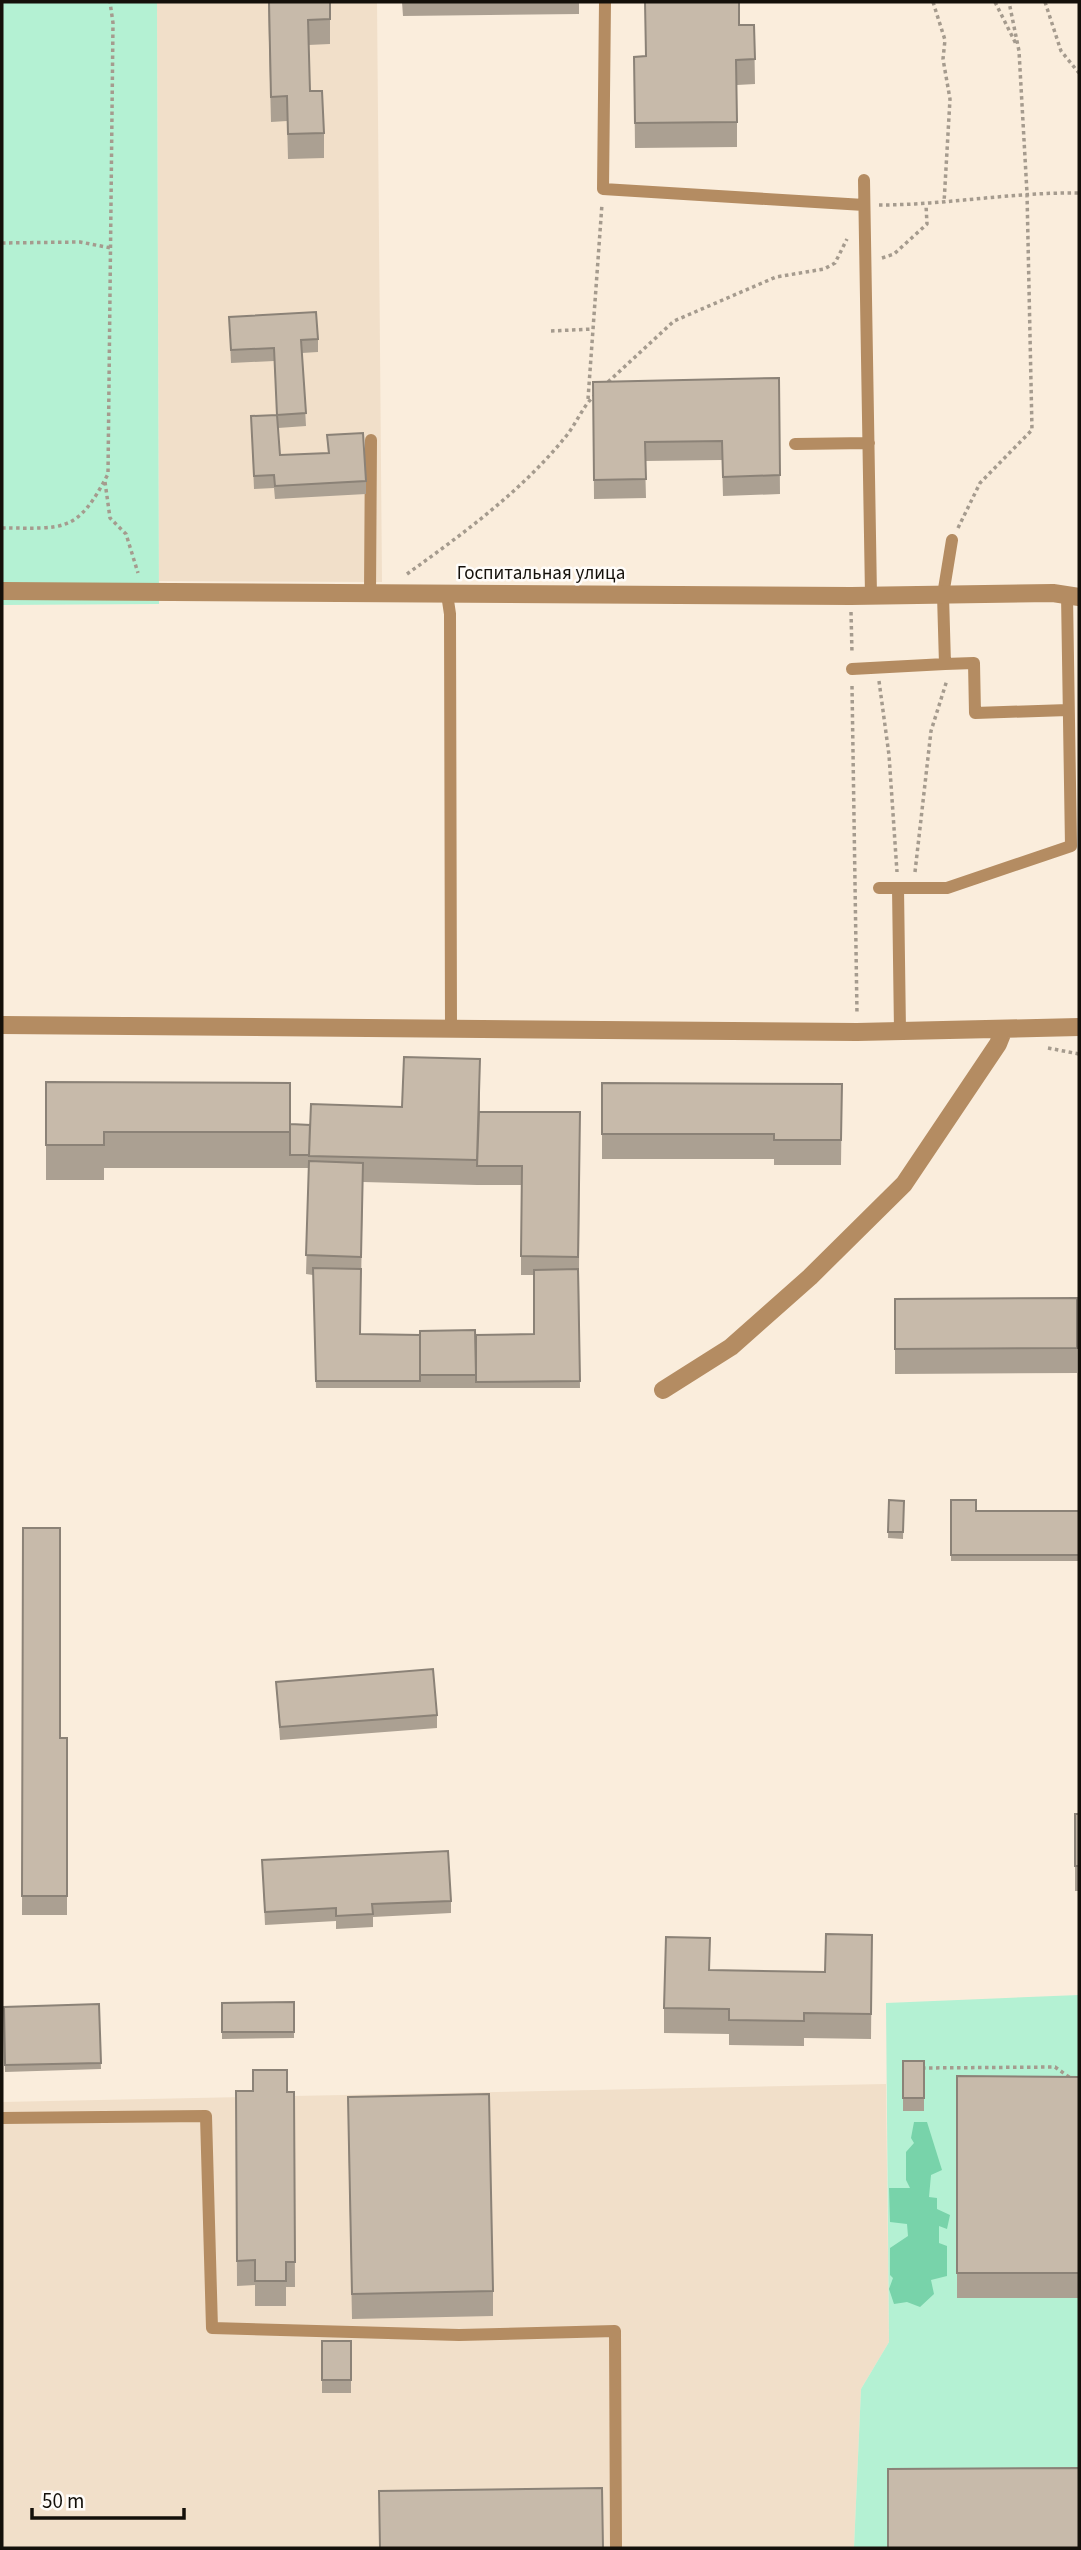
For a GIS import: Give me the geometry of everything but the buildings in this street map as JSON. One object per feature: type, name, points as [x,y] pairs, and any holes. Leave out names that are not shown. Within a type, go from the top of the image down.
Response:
[{"type":"street","name":"Госпитальная улица","points":[[2,591],[1073,596]]},
{"type":"street","points":[[2,1025],[857,1032],[1079,1027]]},
{"type":"street","points":[[663,1390],[731,1347],[810,1277],[904,1184],[998,1044],[1004,1029]]},
{"type":"lane","points":[[605,2],[603,189],[864,205]]},
{"type":"lane","points":[[864,180],[871,595]]},
{"type":"lane","points":[[370,593],[371,440]]},
{"type":"lane","points":[[796,444],[869,443]]},
{"type":"lane","points":[[945,664],[943,594],[952,540]]},
{"type":"lane","points":[[447,594],[450,614],[450,1029]]},
{"type":"lane","points":[[879,888],[947,888],[1071,846],[1069,710],[1073,596]]},
{"type":"lane","points":[[852,669],[974,663],[975,713],[1069,710]]},
{"type":"lane","points":[[898,888],[900,1031]]},
{"type":"lane","points":[[2,2118],[206,2116],[212,2328],[459,2335],[614,2331],[617,2548]]},
{"type":"path","points":[[2,528],[57,528],[81,517],[108,474],[113,23],[110,2]]},
{"type":"path","points":[[933,2],[945,40],[943,59],[950,99],[944,203]]},
{"type":"path","points":[[995,2],[1019,51]]},
{"type":"path","points":[[952,540],[980,483],[1032,430],[1027,193],[1019,51],[1009,2]]},
{"type":"path","points":[[1045,2],[1061,51],[1079,73]]},
{"type":"path","points":[[588,401],[603,189]]},
{"type":"path","points":[[864,205],[926,205],[1027,193],[1079,193]]},
{"type":"path","points":[[882,258],[894,254],[927,224],[926,205]]},
{"type":"path","points":[[607,383],[674,321],[776,277],[824,269],[835,263],[848,236]]},
{"type":"path","points":[[2,243],[80,242],[111,248]]},
{"type":"path","points":[[551,331],[593,329]]},
{"type":"path","points":[[397,574],[407,574],[470,530],[568,434],[588,401],[597,392]]},
{"type":"path","points":[[104,481],[110,518],[126,534],[142,585]]},
{"type":"path","points":[[851,596],[857,1032]]},
{"type":"path","points":[[914,888],[931,731],[947,678],[945,664]]},
{"type":"path","points":[[877,668],[889,754],[898,888]]},
{"type":"path","points":[[914,2068],[1055,2067],[1079,2084]]},
{"type":"shaded area","points":[[157,2],[377,2],[382,582],[159,581]]},
{"type":"shaded area","points":[[886,2084],[889,2342],[861,2389],[854,2548],[2,2548],[2,2102]]},
{"type":"green space","points":[[2,2],[157,2],[159,604],[2,605]]},
{"type":"green space","points":[[1079,1995],[1079,2102],[957,2298],[1079,2298],[1079,2493],[888,2548],[854,2548],[861,2389],[889,2342],[886,2003]]},
{"type":"green space","points":[[914,2122],[927,2122],[942,2170],[931,2175],[929,2197],[937,2198],[937,2209],[950,2215],[947,2229],[939,2226],[939,2243],[947,2246],[947,2276],[931,2280],[934,2294],[920,2307],[907,2302],[894,2304],[889,2289],[893,2278],[890,2275],[890,2248],[908,2236],[907,2224],[890,2222],[889,2188],[910,2188],[906,2180],[906,2152],[914,2143],[911,2138]]}]
